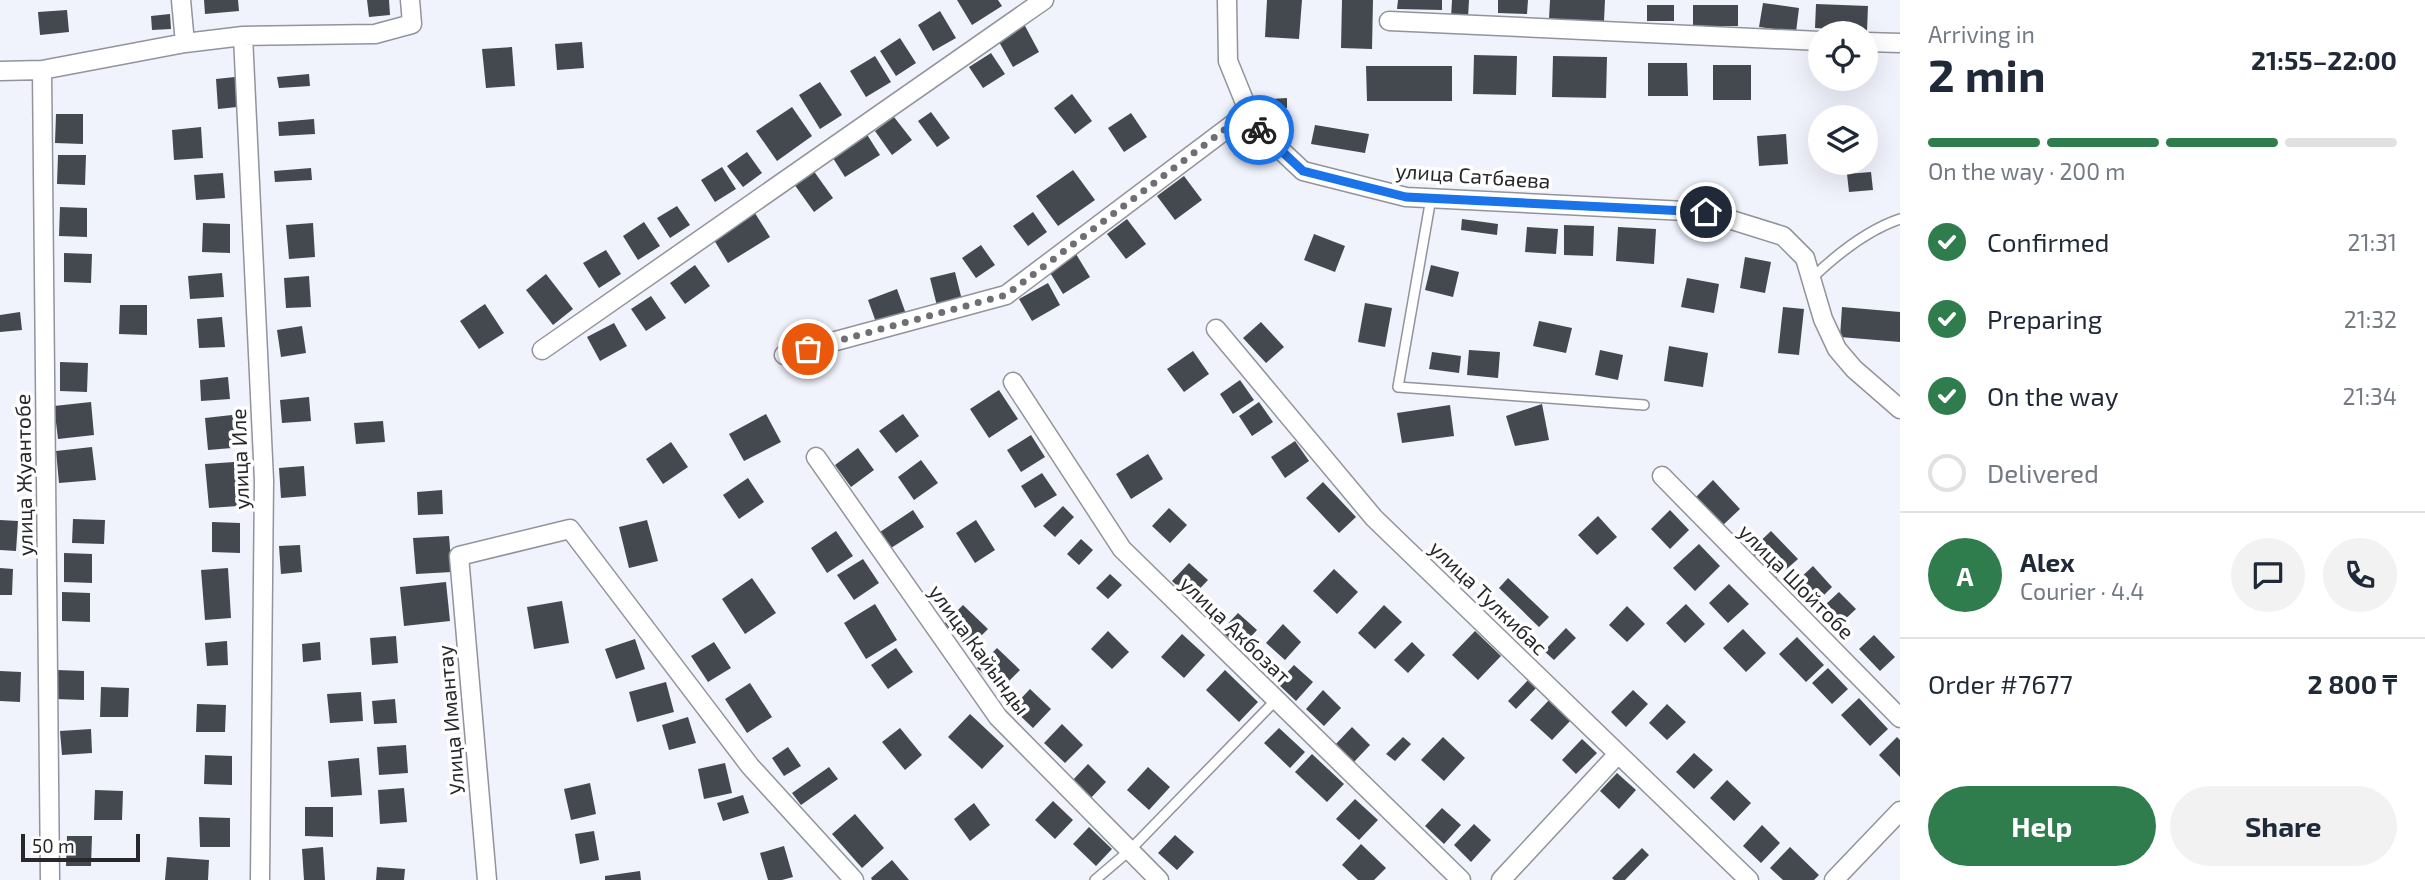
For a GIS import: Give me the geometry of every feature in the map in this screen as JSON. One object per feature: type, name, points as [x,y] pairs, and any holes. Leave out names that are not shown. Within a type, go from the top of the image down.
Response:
[{"type":"street","points":[[181,0],[185,43]]},
{"type":"street","points":[[0,71],[42,70],[185,43],[243,36],[375,34],[411,24],[410,0]]},
{"type":"street","points":[[542,350],[1044,0]]},
{"type":"street","name":"улица Сатбаева","points":[[1227,0],[1228,61],[1248,112],[1254,125],[1303,171],[1406,197],[1706,212],[1783,236],[1805,258],[1823,319],[1837,349],[1854,369],[1900,409]]},
{"type":"street","points":[[1390,21],[1808,40]]},
{"type":"street","name":"улица Иле","points":[[243,36],[264,480],[260,880]]},
{"type":"street","points":[[1878,42],[1900,43]]},
{"type":"street","name":"улица Жуантобе","points":[[42,70],[50,880]]},
{"type":"street","points":[[784,355],[1006,295],[1248,112]]},
{"type":"street","name":"улица Тулкибас","points":[[1216,329],[1374,518],[1749,880]]},
{"type":"street","name":"улица Акбозат","points":[[1013,382],[1122,549],[1461,880]]},
{"type":"street","name":"улица Кайынды","points":[[816,457],[998,717],[1159,880]]},
{"type":"street","name":"улица Шойтобе","points":[[1662,476],[1900,718]]},
{"type":"street","name":"Улица Имантау","points":[[487,880],[459,556],[570,529],[750,766],[854,880]]},
{"type":"street","points":[[1501,880],[1618,754]]},
{"type":"street","points":[[1834,880],[1900,811]]},
{"type":"lane","points":[[1430,198],[1398,387],[1644,405]]},
{"type":"lane","points":[[1811,279],[1826,265],[1881,226],[1900,219]]},
{"type":"lane","points":[[1096,880],[1129,851],[1276,700]]},
{"type":"building","points":[[204,0],[238,0],[239,11],[205,14]]},
{"type":"building","points":[[367,0],[389,0],[390,15],[369,17]]},
{"type":"building","points":[[957,0],[998,0],[1002,6],[972,25]]},
{"type":"building","points":[[1267,0],[1302,0],[1299,39],[1265,37]]},
{"type":"building","points":[[1342,0],[1373,0],[1372,49],[1341,48]]},
{"type":"building","points":[[1398,0],[1442,0],[1442,10],[1397,9]]},
{"type":"building","points":[[1452,0],[1469,0],[1468,18],[1451,18]]},
{"type":"building","points":[[1498,0],[1528,0],[1527,14],[1498,13]]},
{"type":"building","points":[[1550,0],[1605,0],[1604,21],[1549,19]]},
{"type":"building","points":[[1763,3],[1799,8],[1796,32],[1759,27]]},
{"type":"building","points":[[1816,4],[1868,6],[1867,21],[1815,21]]},
{"type":"building","points":[[1647,5],[1674,5],[1674,21],[1647,21]]},
{"type":"building","points":[[1693,5],[1738,5],[1738,26],[1693,26]]},
{"type":"building","points":[[67,10],[69,32],[40,35],[38,12]]},
{"type":"building","points":[[940,11],[956,38],[933,51],[918,25]]},
{"type":"building","points":[[170,14],[171,29],[152,30],[151,16]]},
{"type":"building","points":[[1024,24],[1039,52],[1013,67],[998,40]]},
{"type":"building","points":[[900,38],[916,63],[896,76],[880,51]]},
{"type":"building","points":[[582,42],[584,68],[557,70],[555,44]]},
{"type":"building","points":[[512,47],[515,86],[486,88],[482,49]]},
{"type":"building","points":[[991,53],[1005,74],[983,88],[969,67]]},
{"type":"building","points":[[1474,55],[1517,56],[1516,95],[1473,94]]},
{"type":"building","points":[[875,56],[891,82],[866,97],[850,71]]},
{"type":"building","points":[[1553,56],[1607,57],[1606,98],[1552,97]]},
{"type":"building","points":[[1648,63],[1687,63],[1688,96],[1648,96]]},
{"type":"building","points":[[1713,65],[1751,65],[1751,100],[1713,100]]},
{"type":"building","points":[[1366,66],[1452,66],[1452,101],[1367,101]]},
{"type":"building","points":[[309,74],[310,86],[279,88],[277,77]]},
{"type":"building","points":[[235,77],[237,107],[218,109],[216,79]]},
{"type":"building","points":[[820,82],[842,115],[820,129],[799,95]]},
{"type":"building","points":[[1072,94],[1092,121],[1075,134],[1054,108]]},
{"type":"building","points":[[1287,98],[1287,108],[1272,108],[1271,99]]},
{"type":"building","points":[[792,107],[812,136],[777,161],[756,131]]},
{"type":"building","points":[[931,112],[950,138],[937,147],[918,121]]},
{"type":"building","points":[[1131,113],[1147,137],[1124,152],[1108,128]]},
{"type":"building","points":[[56,114],[83,114],[83,144],[55,143]]},
{"type":"building","points":[[894,117],[912,140],[892,155],[875,131]]},
{"type":"building","points":[[314,119],[315,134],[279,136],[278,122]]},
{"type":"building","points":[[1315,125],[1369,134],[1365,153],[1311,144]]},
{"type":"building","points":[[201,127],[203,158],[174,160],[172,130]]},
{"type":"building","points":[[866,133],[880,155],[845,177],[831,155]]},
{"type":"building","points":[[1786,134],[1788,164],[1759,166],[1757,136]]},
{"type":"building","points":[[747,152],[762,173],[743,187],[727,166]]},
{"type":"building","points":[[58,155],[86,155],[85,185],[57,184]]},
{"type":"building","points":[[722,167],[736,189],[715,202],[701,180]]},
{"type":"building","points":[[311,168],[312,180],[275,182],[274,171]]},
{"type":"building","points":[[813,170],[833,198],[814,212],[794,184]]},
{"type":"building","points":[[1073,170],[1095,200],[1058,226],[1036,196]]},
{"type":"building","points":[[223,173],[225,198],[196,200],[194,175]]},
{"type":"building","points":[[1847,175],[1871,175],[1873,190],[1849,192]]},
{"type":"building","points":[[1184,176],[1202,200],[1175,220],[1157,196]]},
{"type":"building","points":[[677,206],[690,225],[670,238],[657,218]]},
{"type":"building","points":[[60,207],[87,208],[87,237],[59,236]]},
{"type":"building","points":[[753,210],[770,237],[728,263],[711,235]]},
{"type":"building","points":[[1033,212],[1047,232],[1028,246],[1013,226]]},
{"type":"building","points":[[1127,219],[1146,244],[1126,259],[1107,234]]},
{"type":"building","points":[[1462,219],[1498,224],[1497,235],[1461,230]]},
{"type":"building","points":[[644,222],[660,246],[638,260],[623,236]]},
{"type":"building","points":[[203,223],[230,224],[230,253],[202,252]]},
{"type":"building","points":[[313,223],[315,257],[289,259],[286,225]]},
{"type":"building","points":[[1564,225],[1594,226],[1593,256],[1564,255]]},
{"type":"building","points":[[1527,227],[1558,229],[1556,254],[1525,252]]},
{"type":"building","points":[[1618,227],[1656,229],[1654,264],[1616,261]]},
{"type":"building","points":[[1314,234],[1345,246],[1335,272],[1304,260]]},
{"type":"building","points":[[981,245],[995,265],[976,278],[962,258]]},
{"type":"building","points":[[606,250],[621,274],[599,288],[583,263]]},
{"type":"building","points":[[64,253],[92,254],[91,283],[64,282]]},
{"type":"building","points":[[1076,254],[1090,277],[1063,294],[1049,271]]},
{"type":"building","points":[[1745,257],[1771,262],[1765,293],[1740,288]]},
{"type":"building","points":[[695,265],[710,286],[685,304],[670,283]]},
{"type":"building","points":[[1431,265],[1459,272],[1453,297],[1425,290]]},
{"type":"building","points":[[955,272],[962,300],[937,306],[930,278]]},
{"type":"building","points":[[222,273],[224,297],[190,299],[188,276]]},
{"type":"building","points":[[546,274],[573,309],[553,325],[526,290]]},
{"type":"building","points":[[309,276],[311,307],[286,308],[284,278]]},
{"type":"building","points":[[1687,278],[1719,284],[1714,313],[1681,307]]},
{"type":"building","points":[[1048,283],[1060,305],[1032,321],[1019,299]]},
{"type":"building","points":[[897,289],[906,314],[877,325],[868,300]]},
{"type":"building","points":[[651,296],[666,318],[646,331],[631,309]]},
{"type":"building","points":[[1365,303],[1392,308],[1385,347],[1358,342]]},
{"type":"building","points":[[485,304],[504,333],[479,349],[460,321]]},
{"type":"building","points":[[120,305],[147,305],[147,335],[119,334]]},
{"type":"building","points":[[1783,307],[1804,309],[1799,355],[1778,353]]},
{"type":"building","points":[[1842,307],[1900,312],[1900,342],[1840,337]]},
{"type":"building","points":[[20,312],[22,330],[0,332],[0,315]]},
{"type":"building","points":[[222,317],[225,347],[199,348],[197,319]]},
{"type":"building","points":[[1539,321],[1572,328],[1566,353],[1533,346]]},
{"type":"building","points":[[1261,322],[1284,347],[1266,363],[1243,338]]},
{"type":"building","points":[[614,323],[627,346],[600,361],[587,337]]},
{"type":"building","points":[[302,326],[306,353],[281,357],[277,330]]},
{"type":"building","points":[[1669,346],[1708,353],[1703,387],[1664,381]]},
{"type":"building","points":[[1469,350],[1500,352],[1498,378],[1467,375]]},
{"type":"building","points":[[1600,350],[1623,355],[1618,380],[1595,375]]},
{"type":"building","points":[[1193,351],[1209,374],[1184,392],[1167,369]]},
{"type":"building","points":[[1432,352],[1461,356],[1459,373],[1429,369]]},
{"type":"building","points":[[60,362],[88,363],[87,392],[60,391]]},
{"type":"building","points":[[228,377],[230,399],[201,401],[200,380]]},
{"type":"building","points":[[1240,380],[1254,400],[1233,414],[1220,394]]},
{"type":"building","points":[[999,390],[1018,419],[989,438],[970,409]]},
{"type":"building","points":[[309,397],[311,421],[282,423],[280,400]]},
{"type":"building","points":[[91,402],[94,435],[58,439],[54,406]]},
{"type":"building","points":[[1259,402],[1273,422],[1252,436],[1239,416]]},
{"type":"building","points":[[1542,404],[1549,440],[1515,446],[1506,416]]},
{"type":"building","points":[[1450,405],[1454,436],[1402,443],[1397,413]]},
{"type":"building","points":[[241,414],[244,447],[208,450],[205,418]]},
{"type":"building","points":[[766,414],[781,442],[744,461],[729,434]]},
{"type":"building","points":[[903,414],[919,436],[896,453],[879,431]]},
{"type":"building","points":[[383,421],[385,442],[356,444],[354,423]]},
{"type":"building","points":[[1031,435],[1045,457],[1021,472],[1007,450]]},
{"type":"building","points":[[1295,441],[1309,461],[1285,478],[1271,457]]},
{"type":"building","points":[[671,442],[688,467],[663,484],[646,459]]},
{"type":"building","points":[[92,447],[96,480],[59,483],[56,451]]},
{"type":"building","points":[[858,448],[874,470],[851,487],[835,465]]},
{"type":"building","points":[[1148,454],[1163,479],[1131,499],[1116,474]]},
{"type":"building","points":[[921,460],[938,483],[914,500],[898,477]]},
{"type":"building","points":[[234,462],[238,506],[209,508],[205,464]]},
{"type":"building","points":[[304,466],[306,496],[281,498],[279,468]]},
{"type":"building","points":[[1042,473],[1057,495],[1035,508],[1021,486]]},
{"type":"building","points":[[748,478],[764,502],[739,519],[723,495]]},
{"type":"building","points":[[1713,480],[1740,509],[1722,526],[1695,498]]},
{"type":"building","points":[[1323,482],[1356,517],[1339,533],[1306,498]]},
{"type":"building","points":[[442,490],[443,514],[418,515],[417,492]]},
{"type":"building","points":[[1063,506],[1074,517],[1055,537],[1043,526]]},
{"type":"building","points":[[1169,508],[1187,525],[1170,543],[1152,526]]},
{"type":"building","points":[[913,510],[924,527],[891,548],[880,532]]},
{"type":"building","points":[[1670,510],[1689,530],[1670,549],[1651,529]]},
{"type":"building","points":[[1598,516],[1617,537],[1597,555],[1578,535]]},
{"type":"building","points":[[73,519],[105,520],[104,544],[72,543]]},
{"type":"building","points":[[0,520],[18,521],[16,551],[0,550]]},
{"type":"building","points":[[647,520],[658,561],[629,568],[619,527]]},
{"type":"building","points":[[976,520],[995,550],[975,563],[956,533]]},
{"type":"building","points":[[212,522],[240,523],[240,553],[212,552]]},
{"type":"building","points":[[836,531],[853,556],[827,573],[811,548]]},
{"type":"building","points":[[1771,531],[1798,559],[1775,579],[1749,552]]},
{"type":"building","points":[[449,536],[452,572],[416,574],[413,538]]},
{"type":"building","points":[[1081,539],[1093,550],[1079,565],[1067,554]]},
{"type":"building","points":[[1699,544],[1720,566],[1695,591],[1673,568]]},
{"type":"building","points":[[300,545],[302,572],[281,574],[279,546]]},
{"type":"building","points":[[64,553],[92,554],[92,583],[64,582]]},
{"type":"building","points":[[863,559],[879,583],[854,600],[837,575]]},
{"type":"building","points":[[1189,563],[1208,580],[1191,598],[1172,581]]},
{"type":"building","points":[[1813,566],[1832,587],[1815,604],[1795,583]]},
{"type":"building","points":[[0,568],[13,569],[12,595],[0,595]]},
{"type":"building","points":[[228,568],[231,618],[205,620],[201,570]]},
{"type":"building","points":[[1334,569],[1358,592],[1337,614],[1313,591]]},
{"type":"building","points":[[1110,574],[1122,585],[1108,599],[1096,588]]},
{"type":"building","points":[[752,578],[776,613],[745,634],[722,599]]},
{"type":"building","points":[[1508,578],[1549,617],[1539,627],[1499,588]]},
{"type":"building","points":[[446,582],[450,621],[404,626],[400,587]]},
{"type":"building","points":[[1729,584],[1749,604],[1728,623],[1709,603]]},
{"type":"building","points":[[62,592],[90,593],[90,622],[62,621]]},
{"type":"building","points":[[1839,592],[1856,609],[1840,624],[1824,606]]},
{"type":"building","points":[[562,601],[569,643],[534,649],[527,607]]},
{"type":"building","points":[[875,604],[897,640],[866,659],[844,623]]},
{"type":"building","points":[[1686,604],[1705,624],[1685,643],[1666,623]]},
{"type":"building","points":[[963,605],[988,629],[969,648],[944,624]]},
{"type":"building","points":[[1384,605],[1402,622],[1375,649],[1358,633]]},
{"type":"building","points":[[1627,606],[1645,624],[1627,642],[1609,625]]},
{"type":"building","points":[[1238,613],[1257,630],[1240,648],[1221,631]]},
{"type":"building","points":[[1283,624],[1301,642],[1285,660],[1266,643]]},
{"type":"building","points":[[1566,628],[1576,638],[1554,660],[1544,651]]},
{"type":"building","points":[[1743,629],[1766,653],[1746,672],[1723,648]]},
{"type":"building","points":[[1108,631],[1129,652],[1112,669],[1091,649]]},
{"type":"building","points":[[1475,631],[1501,656],[1478,680],[1452,655]]},
{"type":"building","points":[[1182,634],[1205,655],[1184,678],[1161,657]]},
{"type":"building","points":[[1874,635],[1895,657],[1880,671],[1859,649]]},
{"type":"building","points":[[396,636],[398,663],[372,665],[370,638]]},
{"type":"building","points":[[1797,637],[1824,665],[1806,682],[1779,654]]},
{"type":"building","points":[[635,639],[645,669],[616,679],[605,649]]},
{"type":"building","points":[[227,641],[228,665],[207,666],[205,643]]},
{"type":"building","points":[[320,642],[321,660],[303,662],[302,644]]},
{"type":"building","points":[[714,642],[731,668],[708,682],[691,656]]},
{"type":"building","points":[[1412,642],[1425,655],[1408,673],[1394,660]]},
{"type":"building","points":[[896,648],[913,672],[888,689],[871,665]]},
{"type":"building","points":[[997,648],[1020,670],[1000,690],[977,668]]},
{"type":"building","points":[[1294,665],[1313,682],[1296,701],[1277,683]]},
{"type":"building","points":[[1828,668],[1848,689],[1832,704],[1812,683]]},
{"type":"building","points":[[57,670],[84,671],[84,700],[56,699]]},
{"type":"building","points":[[1225,670],[1258,702],[1239,722],[1206,690]]},
{"type":"building","points":[[0,671],[21,672],[20,702],[0,701]]},
{"type":"building","points":[[1530,678],[1538,686],[1516,709],[1508,701]]},
{"type":"building","points":[[666,682],[674,712],[637,722],[629,692]]},
{"type":"building","points":[[750,683],[772,717],[747,733],[725,699]]},
{"type":"building","points":[[101,687],[129,688],[128,717],[100,717]]},
{"type":"building","points":[[1030,689],[1051,709],[1033,728],[1012,708]]},
{"type":"building","points":[[1323,690],[1341,708],[1324,726],[1306,709]]},
{"type":"building","points":[[1633,690],[1648,704],[1626,727],[1611,712]]},
{"type":"building","points":[[361,692],[363,721],[330,723],[327,694]]},
{"type":"building","points":[[1551,698],[1572,719],[1552,740],[1530,720]]},
{"type":"building","points":[[1859,698],[1888,729],[1870,746],[1841,715]]},
{"type":"building","points":[[395,699],[397,723],[374,724],[372,701]]},
{"type":"building","points":[[197,704],[226,705],[225,732],[196,732]]},
{"type":"building","points":[[1667,704],[1686,722],[1667,740],[1649,723]]},
{"type":"building","points":[[970,714],[1004,746],[982,769],[948,737]]},
{"type":"building","points":[[688,717],[696,743],[669,750],[662,725]]},
{"type":"building","points":[[1062,724],[1083,745],[1065,763],[1044,743]]},
{"type":"building","points":[[1352,727],[1370,745],[1353,763],[1335,745]]},
{"type":"building","points":[[900,728],[922,755],[905,770],[882,742]]},
{"type":"building","points":[[1279,728],[1305,752],[1290,768],[1264,743]]},
{"type":"building","points":[[91,729],[92,753],[62,755],[60,731]]},
{"type":"building","points":[[1403,737],[1411,744],[1395,761],[1386,754]]},
{"type":"building","points":[[1443,737],[1465,758],[1444,781],[1421,760]]},
{"type":"building","points":[[1897,737],[1900,740],[1900,777],[1879,755]]},
{"type":"building","points":[[1582,739],[1597,753],[1576,774],[1562,760]]},
{"type":"building","points":[[406,745],[408,773],[379,775],[377,747]]},
{"type":"building","points":[[788,747],[801,766],[784,776],[772,758]]},
{"type":"building","points":[[1694,753],[1713,770],[1694,789],[1676,772]]},
{"type":"building","points":[[1312,754],[1344,784],[1327,802],[1295,772]]},
{"type":"building","points":[[205,755],[232,756],[232,785],[204,784]]},
{"type":"building","points":[[359,758],[362,795],[331,797],[328,761]]},
{"type":"building","points":[[725,763],[732,793],[704,799],[698,769]]},
{"type":"building","points":[[1088,764],[1106,782],[1089,800],[1071,782]]},
{"type":"building","points":[[829,767],[838,779],[801,805],[792,793]]},
{"type":"building","points":[[1148,767],[1170,787],[1149,810],[1127,790]]},
{"type":"building","points":[[1617,773],[1636,790],[1619,809],[1600,791]]},
{"type":"building","points":[[1727,780],[1751,803],[1734,821],[1710,798]]},
{"type":"building","points":[[590,783],[596,814],[571,820],[564,789]]},
{"type":"building","points":[[404,788],[407,822],[380,824],[378,790]]},
{"type":"building","points":[[95,790],[123,791],[122,820],[94,820]]},
{"type":"building","points":[[743,795],[749,813],[723,821],[717,803]]},
{"type":"building","points":[[1355,799],[1378,820],[1359,840],[1336,819]]},
{"type":"building","points":[[1053,801],[1073,820],[1055,839],[1035,820]]},
{"type":"building","points":[[974,803],[990,825],[970,841],[954,819]]},
{"type":"building","points":[[305,807],[333,807],[333,837],[305,836]]},
{"type":"building","points":[[1442,808],[1461,825],[1444,844],[1425,826]]},
{"type":"building","points":[[855,814],[884,848],[862,868],[832,834]]},
{"type":"building","points":[[199,817],[230,818],[230,847],[200,847]]},
{"type":"building","points":[[1474,824],[1491,840],[1471,862],[1454,845]]},
{"type":"building","points":[[1762,825],[1780,843],[1761,863],[1743,846]]},
{"type":"building","points":[[1089,827],[1112,849],[1096,866],[1073,844]]},
{"type":"building","points":[[594,831],[599,860],[580,864],[575,834]]},
{"type":"building","points":[[1175,835],[1194,852],[1177,870],[1158,853]]},
{"type":"building","points":[[67,836],[92,836],[91,866],[66,866]]},
{"type":"building","points":[[1361,844],[1386,868],[1374,880],[1358,880],[1342,865]]},
{"type":"building","points":[[784,846],[793,877],[768,880],[760,853]]},
{"type":"building","points":[[323,847],[325,880],[304,880],[302,849]]},
{"type":"building","points":[[1790,847],[1819,875],[1814,880],[1783,880],[1770,868]]},
{"type":"building","points":[[1642,848],[1649,855],[1625,880],[1614,880],[1612,878]]},
{"type":"building","points":[[167,857],[209,860],[208,880],[165,880]]},
{"type":"building","points":[[892,860],[909,880],[872,880],[871,878]]},
{"type":"building","points":[[377,867],[405,869],[404,880],[376,880]]},
{"type":"building","points":[[640,871],[641,880],[605,880],[605,876]]},
{"type":"way so far","points":[[808,349],[1006,295],[1248,112],[1259,130]]},
{"type":"route","points":[[1259,130],[1303,171],[1406,197],[1706,212]]}]
